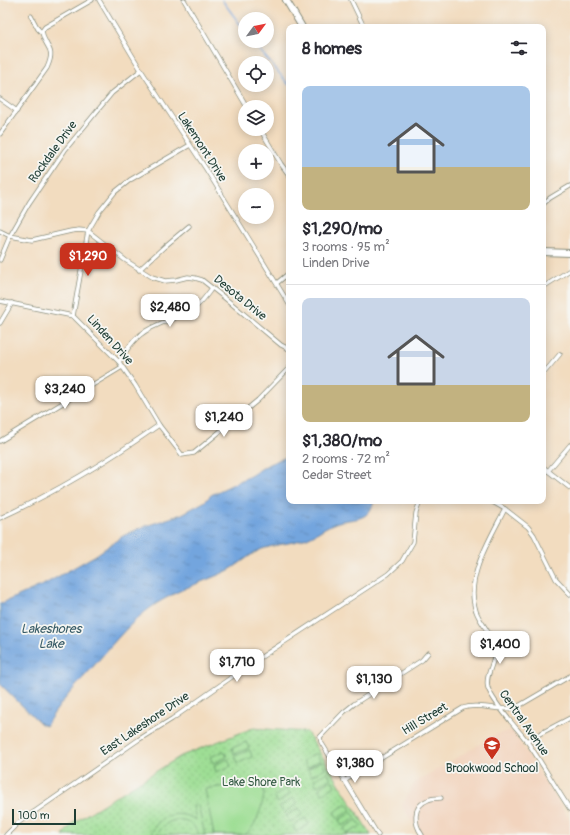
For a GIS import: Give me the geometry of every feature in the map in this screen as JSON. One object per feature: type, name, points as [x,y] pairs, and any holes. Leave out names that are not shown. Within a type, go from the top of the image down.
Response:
[{"type":"main road","points":[[286,0],[300,24]]},
{"type":"main road","points":[[546,252],[570,253]]},
{"type":"street","points":[[42,33],[45,27],[92,0]]},
{"type":"street","name":"Lakemont Drive","points":[[99,0],[141,70],[190,145],[259,258],[286,299]]},
{"type":"street","points":[[184,0],[243,100]]},
{"type":"street","points":[[351,0],[363,24]]},
{"type":"street","points":[[0,134],[51,61],[52,54],[42,33],[31,16]]},
{"type":"street","name":"Rockdale Drive","points":[[0,260],[10,236],[29,203],[65,150],[112,93],[141,70]]},
{"type":"street","points":[[0,99],[17,111]]},
{"type":"street","points":[[264,136],[286,171]]},
{"type":"street","name":"Linden Drive","points":[[190,145],[130,180],[115,192],[99,212],[88,232],[73,316],[119,362],[159,426],[182,455],[194,454],[258,400],[286,371]]},
{"type":"street","points":[[546,201],[570,186]]},
{"type":"street","points":[[139,270],[189,226]]},
{"type":"street","points":[[0,230],[10,236],[32,240],[71,231],[79,230],[88,232]]},
{"type":"street","name":"Desota Drive","points":[[88,232],[139,270],[152,277],[165,281],[188,277],[202,280],[286,348]]},
{"type":"street","points":[[546,285],[570,270]]},
{"type":"street","points":[[277,283],[286,276]]},
{"type":"street","points":[[119,362],[127,349],[139,335],[154,326],[180,316],[193,309],[203,300],[212,288]]},
{"type":"street","points":[[0,301],[73,316]]},
{"type":"street","points":[[0,323],[12,303]]},
{"type":"street","points":[[546,370],[560,354]]},
{"type":"street","points":[[0,441],[122,366]]},
{"type":"street","points":[[0,518],[62,487],[125,449],[159,426]]},
{"type":"street","points":[[570,445],[548,471],[570,488]]},
{"type":"street","name":"East Lakeshore Drive","points":[[6,835],[18,823],[138,740],[172,720],[246,667],[388,574],[402,561],[413,542],[416,513],[419,504]]},
{"type":"street","points":[[496,504],[528,527],[534,535],[556,579],[570,594]]},
{"type":"street","name":"Central Avenue","points":[[505,509],[479,564],[475,576],[472,595],[476,613],[495,646],[494,659],[488,685],[502,710],[526,741],[570,809]]},
{"type":"street","points":[[378,835],[344,781],[321,742],[320,737],[354,704],[422,660],[428,653]]},
{"type":"street","points":[[502,710],[517,707],[570,676]]},
{"type":"street","name":"Hill Street","points":[[344,781],[462,708],[472,706],[502,710]]},
{"type":"street","points":[[526,741],[570,718]]},
{"type":"street","points":[[422,835],[416,822],[416,812],[420,804],[429,799],[441,798]]},
{"type":"street","points":[[564,801],[570,798]]},
{"type":"shaded area","name":"Brookwood School","points":[[512,730],[570,821],[570,834],[420,835],[402,806],[414,783],[497,734]]},
{"type":"green space","name":"Lake Shore Park","points":[[253,728],[307,732],[371,835],[63,835],[73,823],[181,756]]},
{"type":"green space","points":[[246,742],[249,748],[234,754],[232,748]]},
{"type":"green space","points":[[250,750],[252,757],[238,763],[235,756]]},
{"type":"green space","points":[[224,751],[227,757],[213,763],[210,757]]},
{"type":"green space","points":[[316,753],[320,760],[307,768],[303,761]]},
{"type":"green space","points":[[228,759],[231,766],[216,772],[214,765]]},
{"type":"green space","points":[[321,761],[325,768],[311,776],[308,769]]},
{"type":"green space","points":[[327,772],[331,778],[317,786],[314,780]]},
{"type":"green space","points":[[332,780],[335,786],[322,794],[319,788]]},
{"type":"green space","points":[[262,781],[264,792],[263,799],[258,817],[251,829],[243,835],[214,835],[205,789]]},
{"type":"green space","points":[[287,788],[290,794],[278,803],[274,797]]},
{"type":"green space","points":[[293,798],[297,804],[284,813],[280,807]]},
{"type":"green space","points":[[347,804],[351,810],[338,818],[334,812]]},
{"type":"green space","points":[[198,805],[205,835],[199,835],[190,823],[184,820],[178,820],[167,824],[157,835],[151,835],[158,822],[169,816],[176,814],[196,820],[193,806]]},
{"type":"green space","points":[[299,808],[303,814],[290,822],[286,816]]},
{"type":"green space","points":[[352,812],[356,818],[342,826],[339,820]]},
{"type":"green space","points":[[305,818],[309,824],[296,832],[293,826]]},
{"type":"green space","points":[[357,820],[361,826],[347,834],[344,828]]},
{"type":"water","name":"Lakeshores Lake","points":[[286,457],[286,504],[373,504],[371,509],[363,517],[333,524],[308,538],[262,549],[229,570],[175,593],[156,604],[126,629],[67,696],[46,726],[41,724],[0,684],[0,604],[45,584],[96,555],[123,536],[143,527],[182,514],[204,502],[211,495],[250,476],[269,464]]},
{"type":"waterway","points":[[222,0],[238,22]]},
{"type":"waterway","points":[[258,48],[286,81]]},
{"type":"place","name":"Brookwood School","points":[[492,760]]}]
